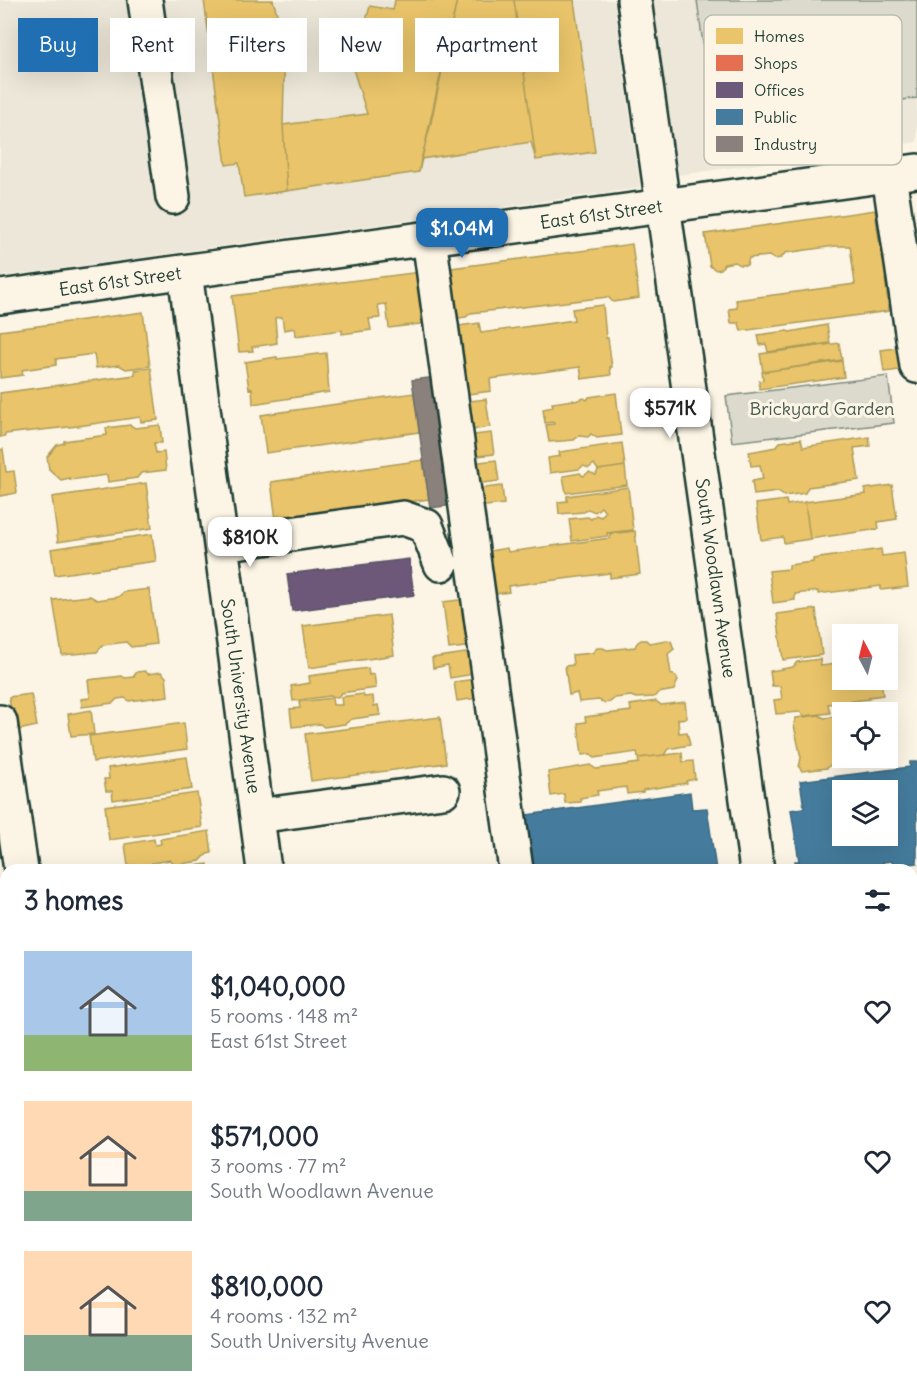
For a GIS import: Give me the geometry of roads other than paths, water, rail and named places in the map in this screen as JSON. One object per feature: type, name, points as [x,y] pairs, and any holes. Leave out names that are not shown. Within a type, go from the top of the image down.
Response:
[{"type":"street","points":[[145,0],[173,197]]},
{"type":"street","name":"South Woodlawn Avenue","points":[[634,0],[756,864]]},
{"type":"street","points":[[903,173],[917,366]]},
{"type":"street","name":"East 61st Street","points":[[0,297],[903,173]]},
{"type":"street","points":[[429,238],[515,864]]},
{"type":"street","name":"South University Avenue","points":[[185,272],[263,864]]},
{"type":"street","points":[[221,544],[404,518],[426,526],[441,564]]},
{"type":"street","points":[[0,722],[20,864]]},
{"type":"street","points":[[257,816],[443,791]]},
{"type":"park label","name":"Brickyard Garden","points":[[822,408]]}]
